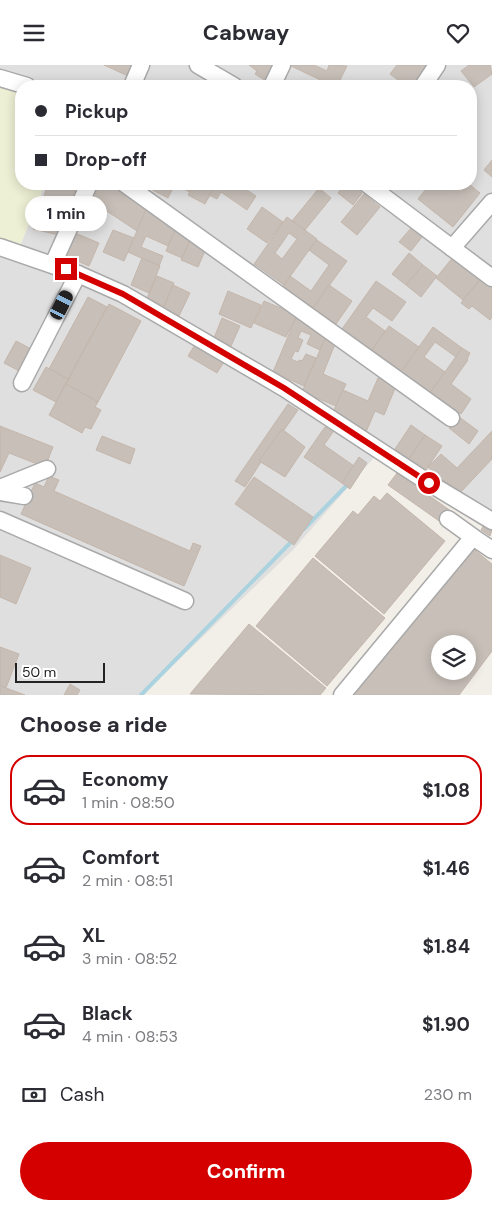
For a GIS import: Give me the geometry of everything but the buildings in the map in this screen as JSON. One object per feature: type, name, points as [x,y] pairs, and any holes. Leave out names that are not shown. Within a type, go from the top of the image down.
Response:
[{"type":"street","points":[[135,80],[141,65]]},
{"type":"street","points":[[198,65],[224,80]]},
{"type":"street","points":[[275,80],[282,65]]},
{"type":"street","points":[[427,80],[437,65]]},
{"type":"street","points":[[0,78],[15,82]]},
{"type":"street","points":[[53,264],[86,190]]},
{"type":"street","points":[[133,190],[451,418]]},
{"type":"street","points":[[375,190],[492,278]]},
{"type":"street","points":[[452,248],[492,202]]},
{"type":"street","points":[[0,247],[53,264],[123,294],[284,388],[429,483],[492,521]]},
{"type":"street","points":[[22,383],[78,274]]},
{"type":"street","points":[[0,488],[47,469]]},
{"type":"street","points":[[0,492],[24,496]]},
{"type":"street","points":[[448,519],[492,550]]},
{"type":"street","points":[[0,520],[184,601]]},
{"type":"street","points":[[342,695],[473,537]]},
{"type":"shaded area","points":[[0,65],[492,65],[492,528],[377,454],[293,550],[142,695],[0,695],[0,240],[20,246],[43,190],[477,190],[477,80],[15,80],[15,85],[0,84]]},
{"type":"green space","points":[[0,84],[15,89],[15,190],[43,190],[20,246],[0,240]]},
{"type":"waterway","points":[[304,529],[350,482]]},
{"type":"waterway","points":[[141,695],[294,539]]},
{"type":"route","points":[[66,269],[123,294],[284,388],[429,483]]}]
